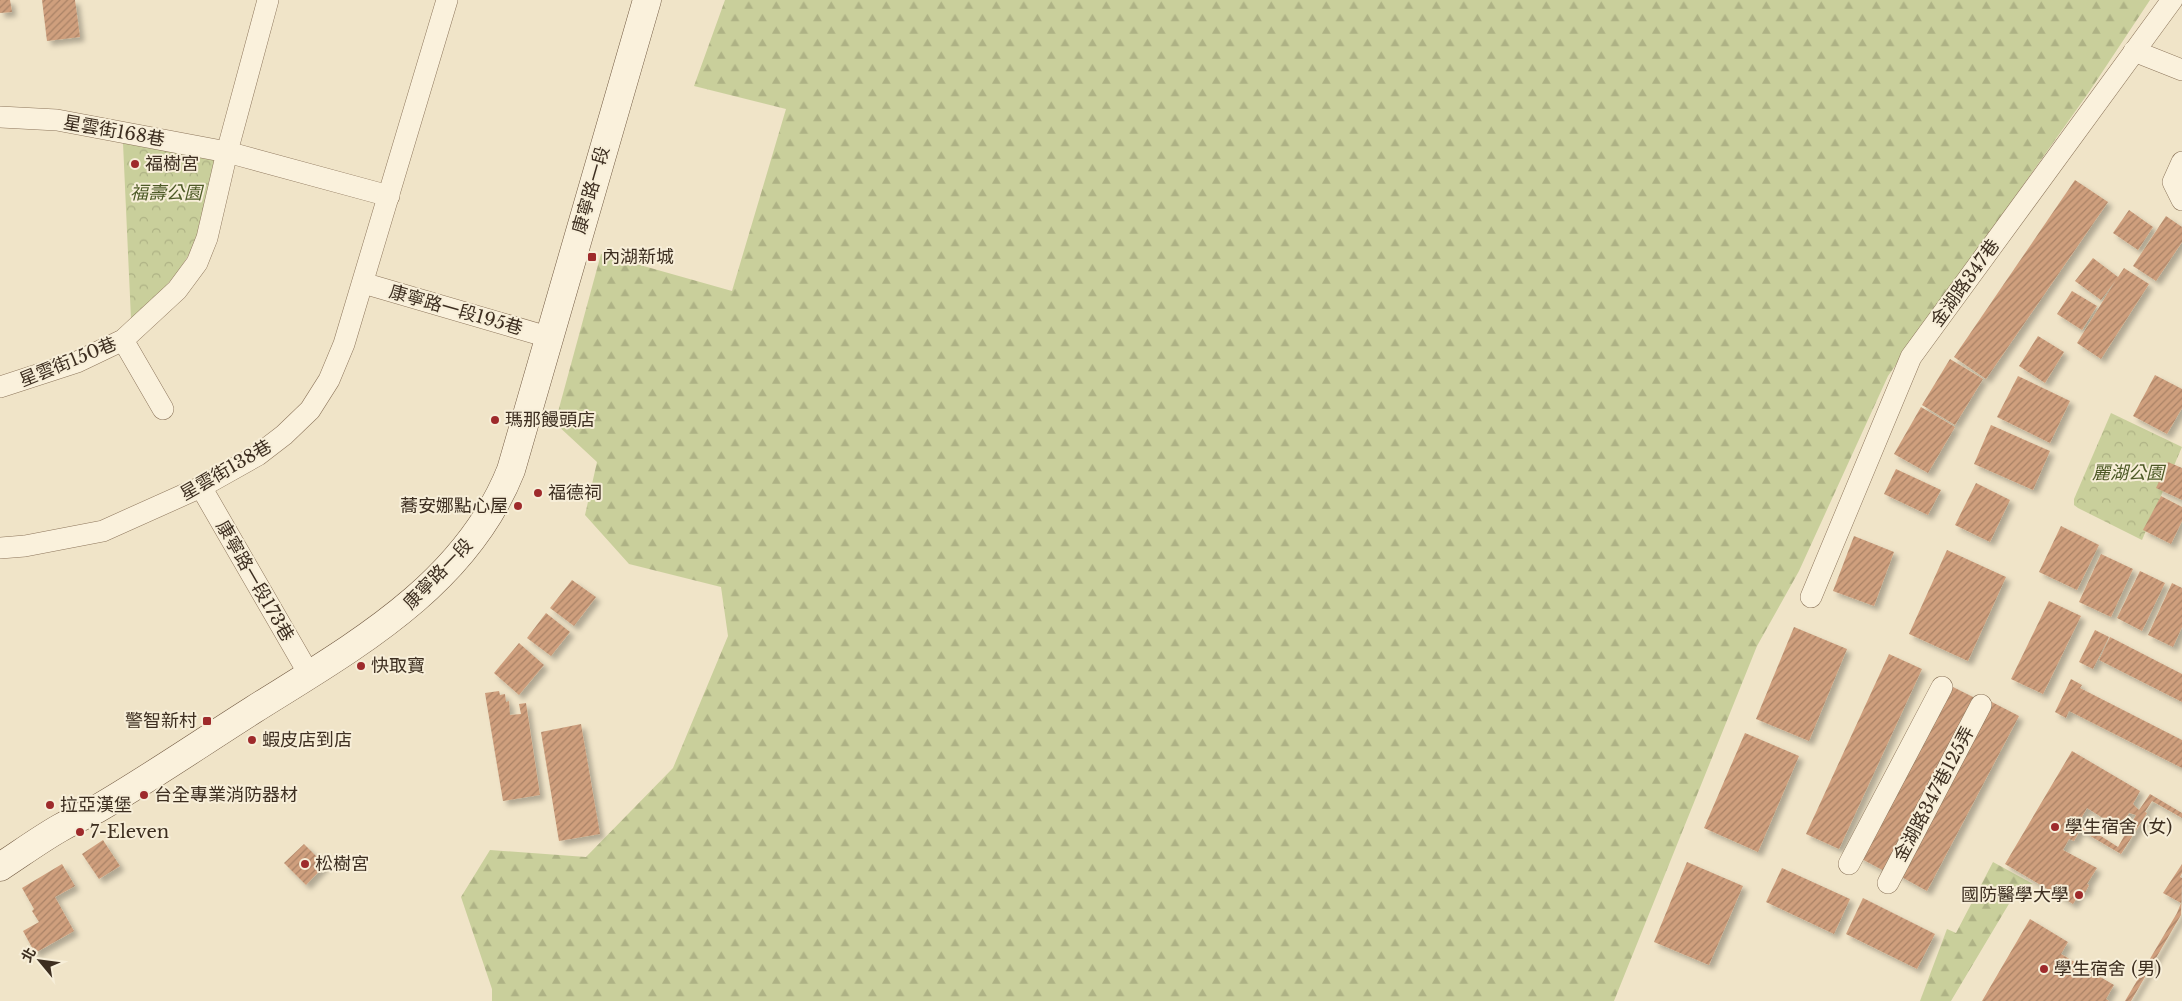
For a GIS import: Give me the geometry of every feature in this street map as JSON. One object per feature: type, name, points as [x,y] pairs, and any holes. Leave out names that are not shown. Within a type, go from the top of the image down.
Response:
[{"type":"street","name":"星雲街150巷","points":[[0,387],[77,362],[123,340],[177,290],[197,263],[207,238],[227,152],[268,0]]},
{"type":"street","name":"星雲街138巷","points":[[0,548],[25,546],[104,531],[201,487],[258,456],[310,410],[329,380],[344,344],[447,0]]},
{"type":"street","name":"金湖路347巷","points":[[1811,597],[1911,357],[2172,0]]},
{"type":"street","name":"康寧路一段","points":[[0,867],[60,827],[97,808],[309,674],[402,612],[467,548],[502,494],[511,470],[643,1]]},
{"type":"street","points":[[2134,51],[2182,70]]},
{"type":"street","name":"星雲街168巷","points":[[0,117],[58,120],[227,152]]},
{"type":"street","points":[[227,152],[389,196]]},
{"type":"street","points":[[2182,162],[2173,182],[2182,200]]},
{"type":"street","name":"康寧路一段195巷","points":[[363,283],[548,338]]},
{"type":"street","points":[[123,340],[163,409]]},
{"type":"street","name":"康寧路一段173巷","points":[[201,487],[309,674]]},
{"type":"street","points":[[1849,864],[1942,687]]},
{"type":"street","name":"金湖路347巷125弄","points":[[1888,883],[1981,704]]},
{"type":"green space","points":[[725,0],[2150,0],[2089,92],[1888,376],[1799,571],[1757,646],[1614,1001],[492,1001],[492,989],[461,897],[490,850],[586,857],[673,768],[728,636],[721,587],[629,564],[585,515],[597,462],[555,423],[601,254],[732,291],[786,109],[694,86]]},
{"type":"green space","name":"福壽公園","points":[[123,143],[215,160],[207,203],[189,255],[163,289],[131,319]]},
{"type":"green space","name":"麗湖公園","points":[[2111,413],[2182,447],[2142,540],[2074,505],[2074,499]]},
{"type":"green space","points":[[1993,862],[2033,884],[2024,884],[2019,887],[1951,1001],[1920,1001],[1947,929],[1956,933]]},
{"type":"building","points":[[0,0],[10,0],[12,12],[0,13]]},
{"type":"building","points":[[42,0],[75,0],[80,37],[47,41]]},
{"type":"building","points":[[2075,180],[2108,202],[1986,379],[1954,357]]},
{"type":"building","points":[[2129,210],[2153,227],[2138,250],[2113,233]]},
{"type":"building","points":[[2166,216],[2182,227],[2182,242],[2156,281],[2133,266]]},
{"type":"building","points":[[2093,258],[2118,277],[2124,268],[2149,284],[2101,359],[2077,343],[2116,280],[2101,300],[2075,281]]},
{"type":"building","points":[[2072,291],[2097,306],[2082,330],[2057,314]]},
{"type":"building","points":[[2038,336],[2064,352],[2045,383],[2019,366]]},
{"type":"building","points":[[1950,359],[1983,379],[1955,425],[1922,405]]},
{"type":"building","points":[[2155,375],[2182,389],[2182,408],[2167,434],[2133,416]]},
{"type":"building","points":[[2018,376],[2070,401],[2050,443],[1997,417]]},
{"type":"building","points":[[1921,407],[1955,427],[1928,473],[1894,454]]},
{"type":"building","points":[[1991,425],[2050,451],[2033,490],[1974,464]]},
{"type":"building","points":[[2168,462],[2182,468],[2182,500],[2156,488]]},
{"type":"building","points":[[1896,469],[1941,490],[1928,515],[1884,494]]},
{"type":"building","points":[[1976,483],[2010,500],[1990,542],[1955,525]]},
{"type":"building","points":[[2161,496],[2182,507],[2182,521],[2171,544],[2143,530]]},
{"type":"building","points":[[2061,526],[2099,545],[2077,590],[2039,572]]},
{"type":"building","points":[[1854,536],[1894,552],[1874,606],[1833,591]]},
{"type":"building","points":[[1947,550],[2006,577],[1968,661],[1909,634]]},
{"type":"building","points":[[2101,554],[2133,569],[2111,617],[2079,602]]},
{"type":"building","points":[[2140,571],[2165,583],[2142,631],[2117,618]]},
{"type":"building","points":[[572,580],[596,597],[574,626],[550,608]]},
{"type":"building","points":[[2172,583],[2182,588],[2182,627],[2173,647],[2148,635]]},
{"type":"building","points":[[2049,601],[2081,616],[2043,694],[2011,679]]},
{"type":"building","points":[[546,613],[570,632],[551,656],[527,638]]},
{"type":"building","points":[[1794,627],[1847,649],[1809,741],[1756,719]]},
{"type":"building","points":[[2095,630],[2109,637],[2093,669],[2079,662]]},
{"type":"building","points":[[2110,637],[2182,674],[2182,702],[2099,660]]},
{"type":"building","points":[[519,643],[544,665],[519,695],[494,673]]},
{"type":"building","points":[[1889,654],[1922,669],[1839,849],[1806,834]]},
{"type":"building","points":[[2071,679],[2082,685],[2080,688],[2182,740],[2182,768],[2069,711],[2066,718],[2055,712]]},
{"type":"building","points":[[1949,685],[1979,700],[1888,873],[1858,857]]},
{"type":"building","points":[[499,691],[500,695],[505,694],[506,702],[509,701],[510,715],[521,714],[519,704],[526,703],[540,795],[503,801],[485,693]]},
{"type":"building","points":[[1988,700],[2019,716],[1927,891],[1896,874]]},
{"type":"building","points":[[581,724],[600,834],[559,841],[541,732]]},
{"type":"building","points":[[1745,733],[1799,756],[1758,852],[1704,828]]},
{"type":"building","name":"學生宿舍 (女)","points":[[2072,751],[2140,791],[2133,804],[2139,810],[2150,794],[2182,813],[2182,818],[2152,801],[2145,812],[2147,813],[2121,854],[2080,830],[2074,841],[2069,839],[2063,850],[2097,868],[2087,884],[2089,885],[2085,893],[2081,891],[2073,904],[2005,864]],"holes":[[[2087,808],[2120,829],[2129,813],[2136,815],[2118,847],[2079,822]]]},
{"type":"building","points":[[103,840],[120,866],[99,879],[82,854]]},
{"type":"building","name":"松樹宮","points":[[304,844],[325,865],[306,885],[284,863]]},
{"type":"building","points":[[1687,862],[1743,886],[1709,965],[1654,942]]},
{"type":"building","points":[[62,864],[75,886],[55,897],[74,931],[35,953],[23,931],[39,922],[22,888]]},
{"type":"building","points":[[2182,864],[2180,877],[2182,878],[2181,915],[2131,1001],[2125,1001],[2177,913],[2181,903],[2163,893]]},
{"type":"building","points":[[1782,868],[1850,899],[1834,934],[1766,902]]},
{"type":"building","points":[[1863,898],[1935,934],[1917,969],[1846,934]]},
{"type":"building","name":"學生宿舍 (男)","points":[[2030,919],[2068,942],[2061,954],[2114,985],[2106,999],[2109,1001],[1982,1001]]},
{"type":"place","name":"福樹宮","points":[[135,164]]},
{"type":"place","name":"內湖新城","points":[[592,257]]},
{"type":"place","name":"瑪那饅頭店","points":[[495,420]]},
{"type":"place","name":"福德祠","points":[[538,493]]},
{"type":"place","name":"蕎安娜點心屋","points":[[518,506]]},
{"type":"place","name":"快取寶","points":[[361,666]]},
{"type":"place","name":"警智新村","points":[[207,721]]},
{"type":"place","name":"蝦皮店到店","points":[[252,740]]},
{"type":"place","name":"台全專業消防器材","points":[[144,795]]},
{"type":"place","name":"拉亞漢堡","points":[[50,805]]},
{"type":"place","name":"學生宿舍 (女)","points":[[2055,827]]},
{"type":"place","name":"7-Eleven","points":[[80,832]]},
{"type":"place","name":"松樹宮","points":[[305,864]]},
{"type":"place","name":"國防醫學大學","points":[[2079,895]]},
{"type":"place","name":"學生宿舍 (男)","points":[[2044,969]]}]
